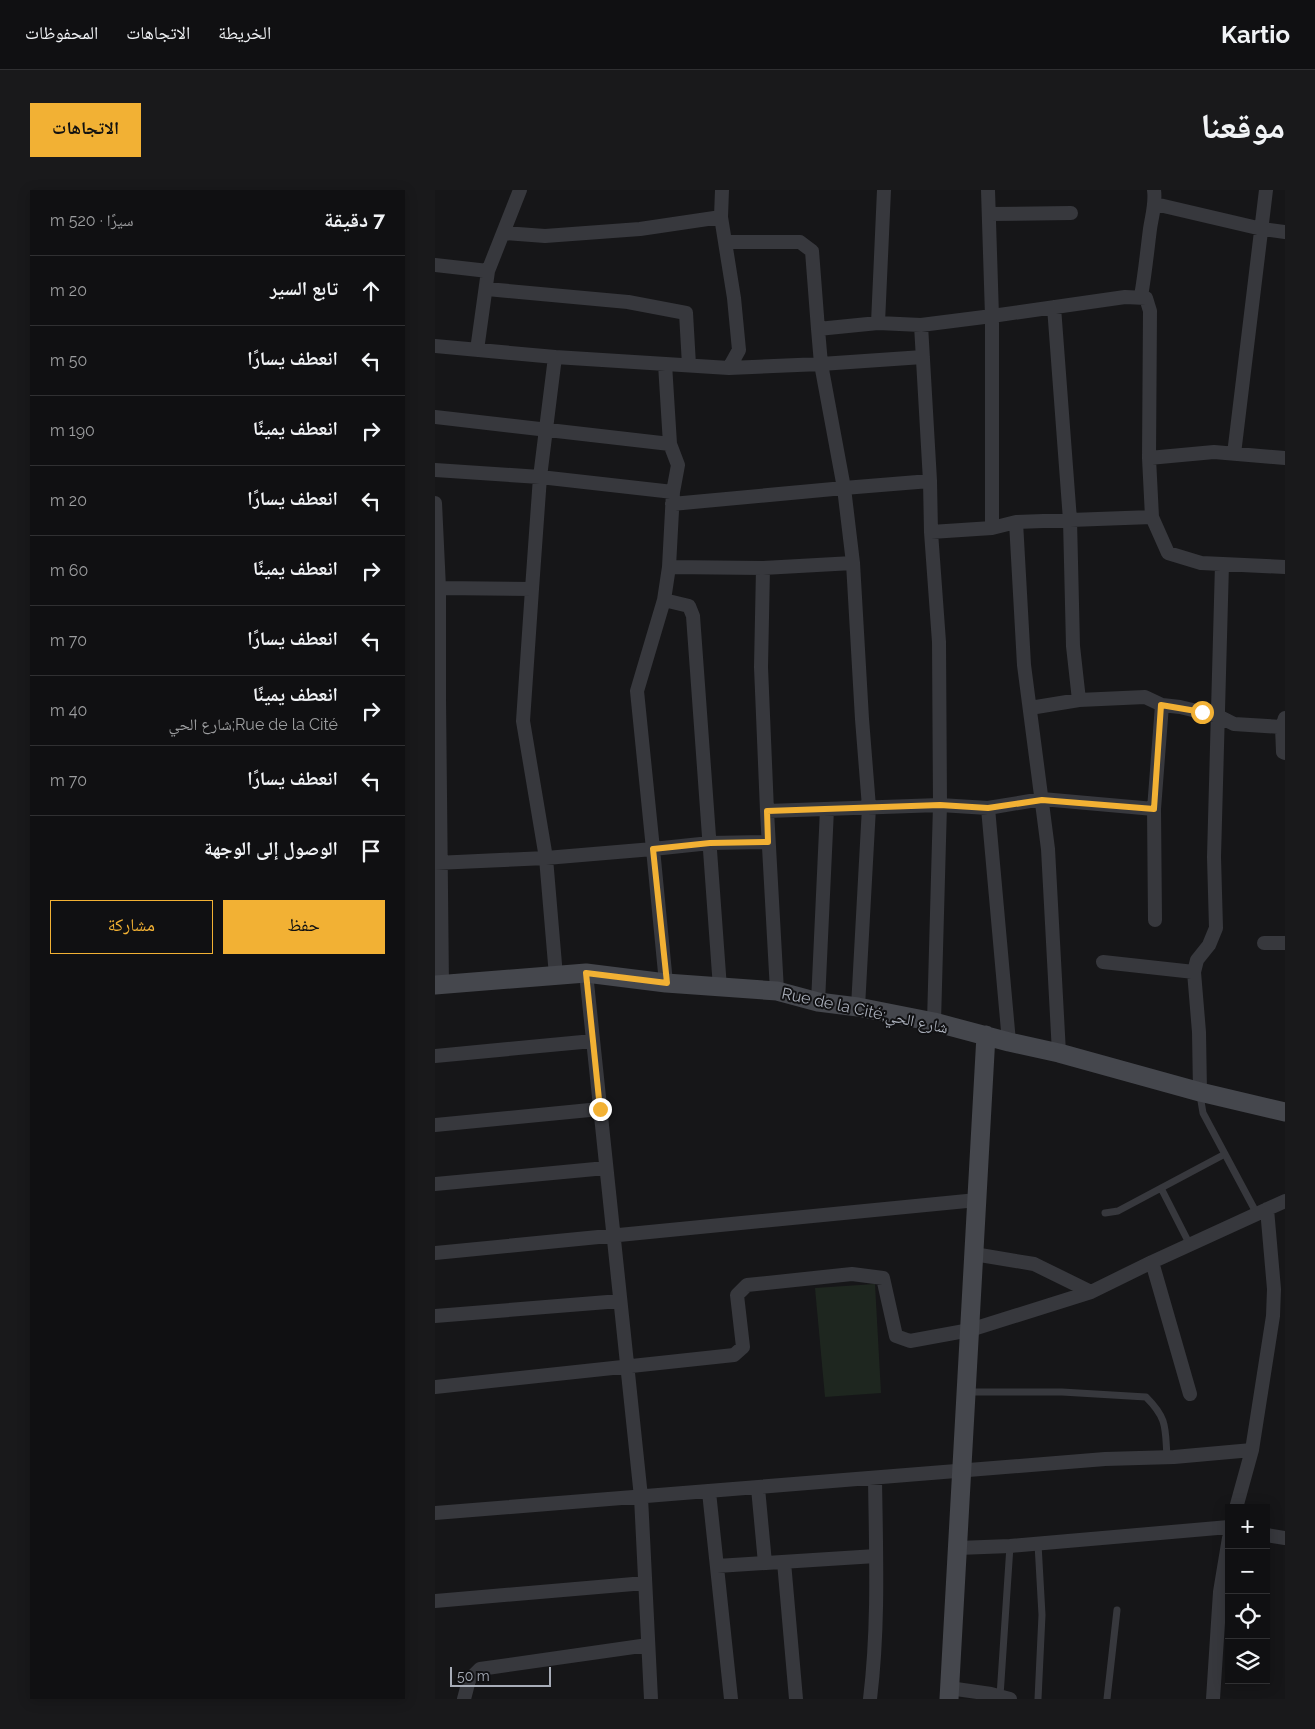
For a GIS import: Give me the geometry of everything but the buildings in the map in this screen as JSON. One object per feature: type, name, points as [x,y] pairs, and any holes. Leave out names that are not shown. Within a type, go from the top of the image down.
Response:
[{"type":"street","points":[[477,350],[488,271],[520,190]]},
{"type":"street","points":[[722,190],[721,217],[726,242],[739,350],[729,368]]},
{"type":"street","points":[[878,323],[884,190]]},
{"type":"street","points":[[988,190],[992,316],[992,528]]},
{"type":"street","points":[[1154,190],[1155,204],[1141,296],[1146,298],[1150,311],[1149,458],[1152,517],[1167,554],[1201,563],[1285,567]]},
{"type":"street","points":[[1234,454],[1266,190]]},
{"type":"street","points":[[1155,204],[1261,229],[1285,232]]},
{"type":"street","points":[[989,214],[1071,213]]},
{"type":"street","points":[[504,233],[545,236],[564,235],[640,229],[721,217]]},
{"type":"street","points":[[726,242],[799,242],[812,251],[821,364],[844,488],[853,563],[869,807],[858,1006]]},
{"type":"street","points":[[435,264],[488,271]]},
{"type":"street","points":[[487,289],[628,302],[685,313],[689,365]]},
{"type":"street","points":[[818,329],[878,323],[921,325],[1125,297],[1146,298]]},
{"type":"street","points":[[1054,307],[1070,520],[1073,646],[1079,700]]},
{"type":"street","points":[[921,325],[931,532],[939,642],[940,805],[934,1022]]},
{"type":"street","points":[[435,346],[555,357],[729,368],[923,357]]},
{"type":"street","points":[[555,357],[540,477],[523,721],[546,858],[556,976]]},
{"type":"street","points":[[665,364],[670,444],[678,465],[673,498],[669,567],[664,600],[637,691],[667,983]]},
{"type":"street","points":[[435,416],[670,444]]},
{"type":"street","points":[[1149,458],[1214,452],[1285,458]]},
{"type":"street","points":[[435,470],[540,477],[673,498],[930,482]]},
{"type":"street","points":[[435,504],[439,986]]},
{"type":"street","points":[[931,532],[992,528],[1016,522],[1152,517]]},
{"type":"street","points":[[1016,522],[1024,665],[1048,850],[1059,1053]]},
{"type":"street","points":[[669,567],[763,568],[853,563]]},
{"type":"street","points":[[1200,1092],[1199,1032],[1194,972],[1197,960],[1209,945],[1216,928],[1215,857],[1222,564]]},
{"type":"street","points":[[763,568],[761,667],[768,842],[777,991]]},
{"type":"street","points":[[437,588],[532,589]]},
{"type":"street","points":[[664,600],[689,606],[693,616],[721,988]]},
{"type":"street","points":[[1029,708],[1079,700],[1145,697],[1161,705],[1180,707],[1218,716],[1234,724],[1283,722],[1283,752],[1285,753]]},
{"type":"street","points":[[1155,920],[1154,809],[1161,705]]},
{"type":"street","points":[[767,811],[940,805],[988,808],[1042,800],[1154,809]]},
{"type":"street","points":[[988,808],[1009,1042]]},
{"type":"street","points":[[818,1002],[827,809]]},
{"type":"street","points":[[438,863],[546,858],[710,843],[768,842]]},
{"type":"street","points":[[1264,943],[1285,943]]},
{"type":"street","points":[[1103,962],[1194,972]]},
{"type":"street","points":[[586,973],[641,1497],[651,1699]]},
{"type":"street","name":"Rue de la Cité;شارع الحي","points":[[439,986],[586,973],[667,983],[777,991],[818,1002],[858,1006],[934,1022],[1059,1053],[1200,1092],[1285,1112]]},
{"type":"street","points":[[986,1035],[963,1472],[949,1694],[1005,1698]]},
{"type":"street","points":[[435,1056],[593,1041]]},
{"type":"street","points":[[435,1125],[600,1109]]},
{"type":"street","points":[[435,1184],[606,1168]]},
{"type":"street","points":[[435,1253],[977,1200]]},
{"type":"street","points":[[435,1387],[733,1355],[743,1347],[737,1295],[747,1285],[852,1274],[883,1278],[896,1336],[910,1341],[970,1330],[1091,1292],[1285,1201]]},
{"type":"street","points":[[1237,1504],[1252,1450],[1273,1316],[1274,1289],[1262,1212]]},
{"type":"street","points":[[975,1254],[1034,1264],[1091,1292]]},
{"type":"street","points":[[1152,1262],[1190,1394]]},
{"type":"street","points":[[435,1316],[621,1301]]},
{"type":"street","points":[[435,1514],[1105,1459],[1167,1457],[1252,1450]]},
{"type":"street","points":[[870,1699],[874,1662],[875,1478]]},
{"type":"street","points":[[758,1488],[765,1563]]},
{"type":"street","points":[[709,1492],[731,1699]]},
{"type":"street","points":[[958,1548],[1038,1544],[1225,1527]]},
{"type":"street","points":[[1270,1536],[1285,1538]]},
{"type":"street","points":[[1213,1699],[1220,1592],[1227,1549]]},
{"type":"street","points":[[717,1566],[876,1556]]},
{"type":"street","points":[[784,1562],[795,1699]]},
{"type":"street","points":[[435,1601],[645,1583]]},
{"type":"street","points":[[464,1699],[469,1680],[480,1669],[648,1645]]},
{"type":"lane","points":[[1200,1092],[1203,1113],[1225,1154],[1262,1212]]},
{"type":"lane","points":[[1105,1213],[1118,1211],[1225,1154]]},
{"type":"lane","points":[[1161,1188],[1190,1245]]},
{"type":"lane","points":[[967,1392],[1082,1393],[1146,1397],[1159,1410],[1164,1424],[1167,1457]]},
{"type":"lane","points":[[1038,1544],[1043,1615],[1039,1699]]},
{"type":"lane","points":[[1005,1698],[1010,1546]]},
{"type":"lane","points":[[1107,1699],[1117,1610]]},
{"type":"shaded area","points":[[875,1284],[881,1393],[825,1397],[815,1288]]},
{"type":"route","points":[[600,1109],[586,973],[667,983],[653,849],[710,843],[768,842],[767,811],[940,805],[988,808],[1042,800],[1154,809],[1161,705],[1202,712]]}]
